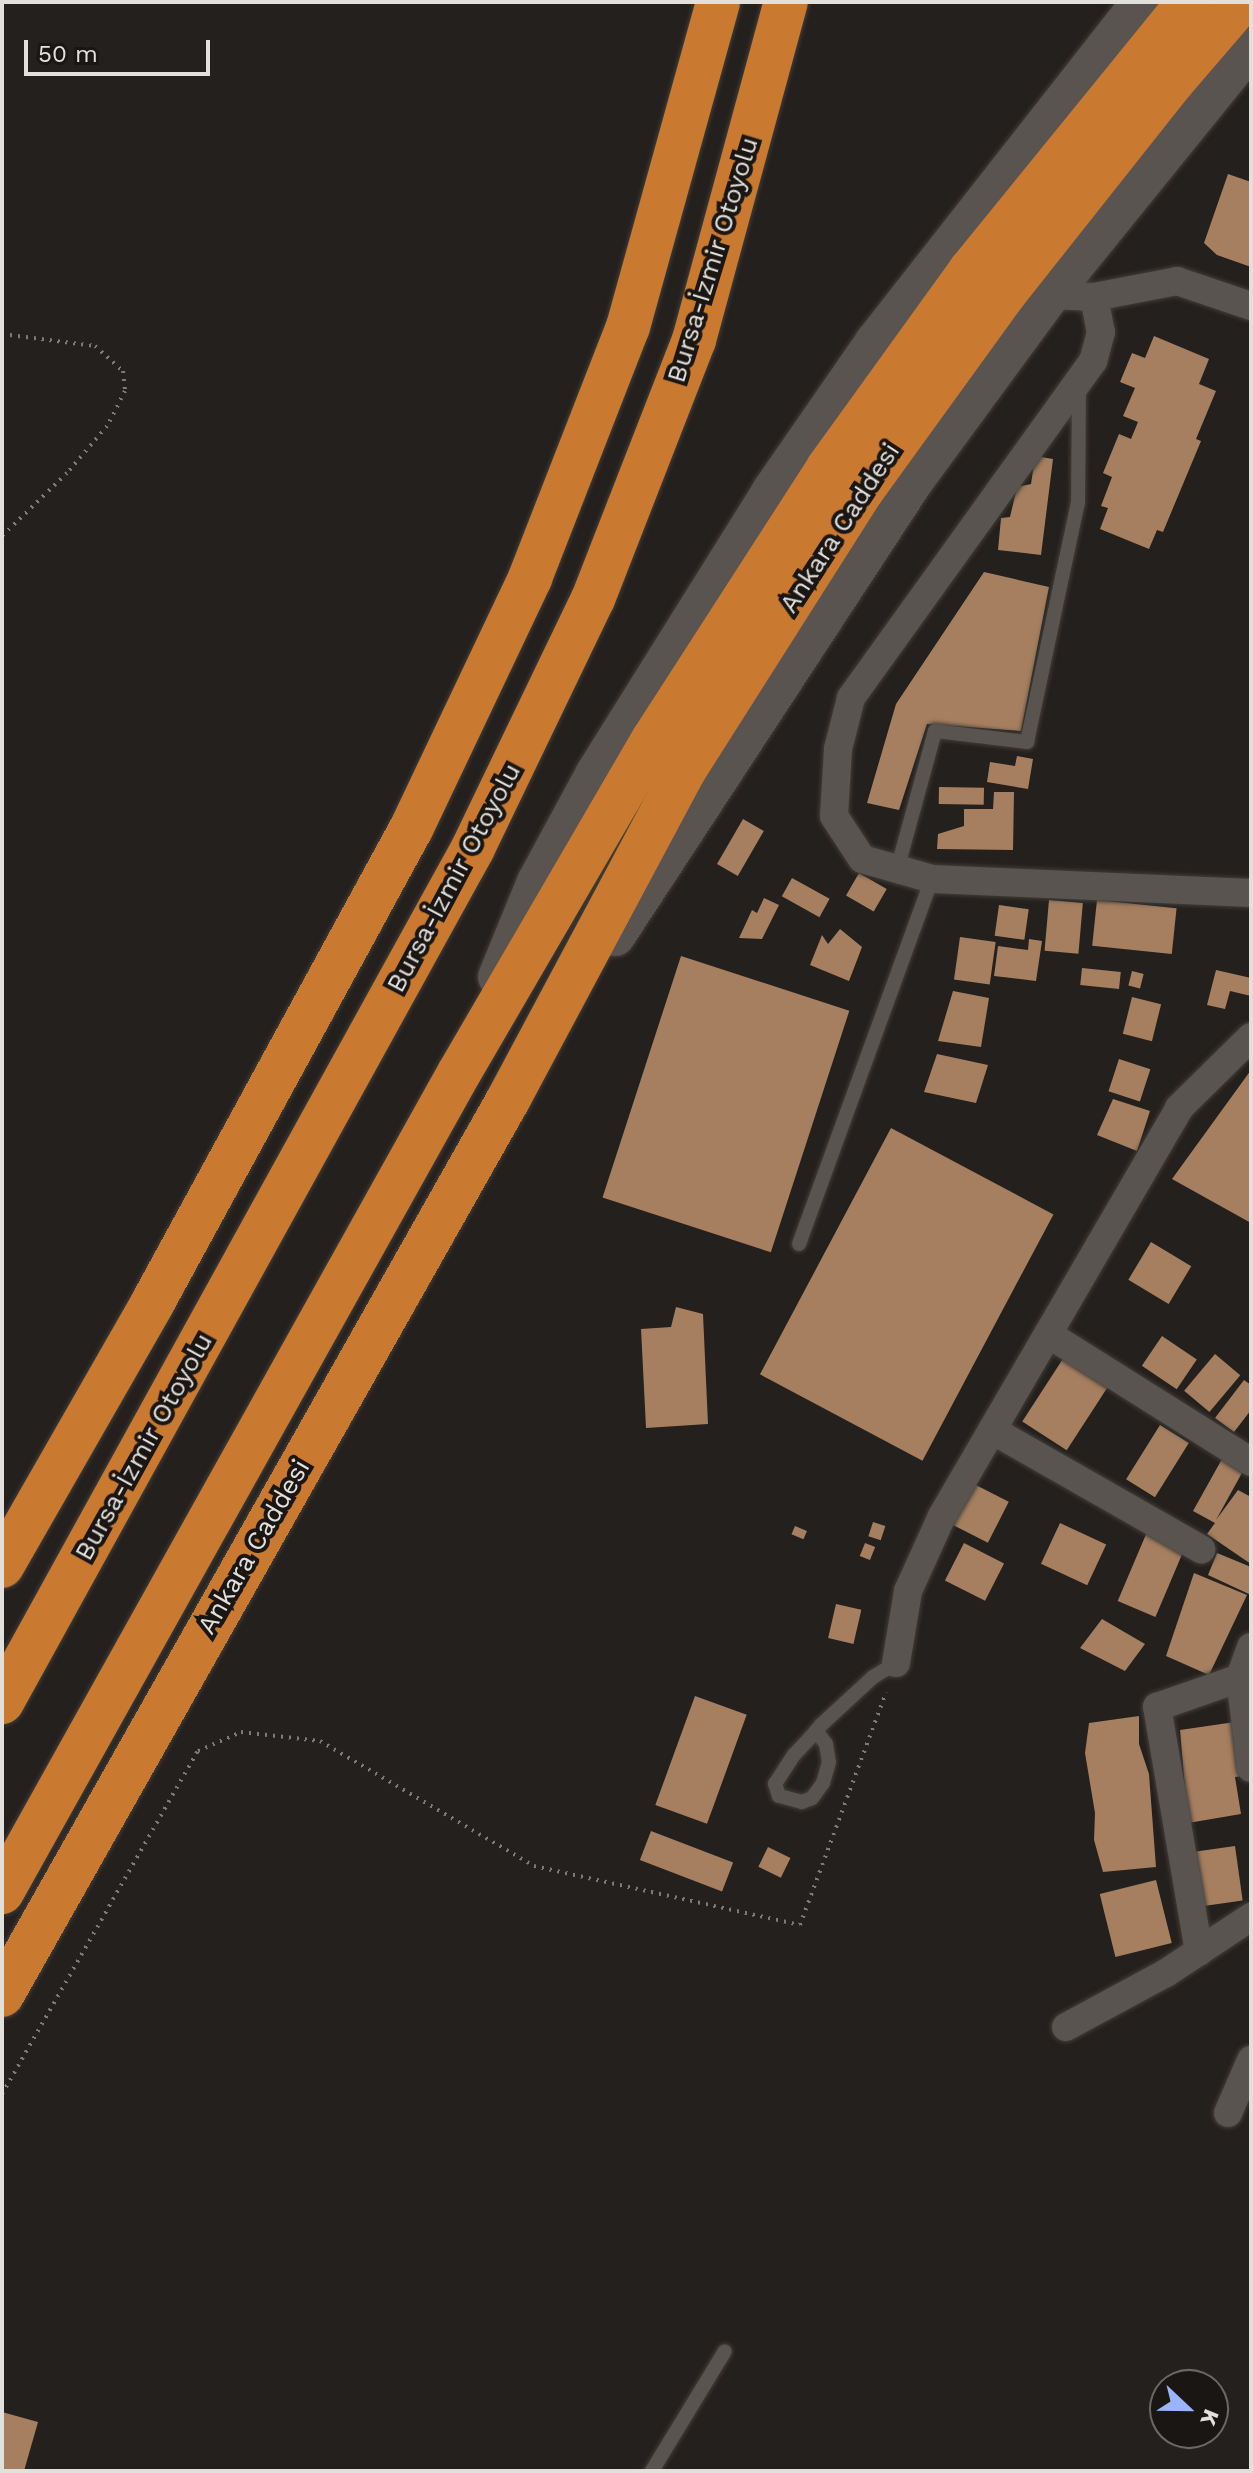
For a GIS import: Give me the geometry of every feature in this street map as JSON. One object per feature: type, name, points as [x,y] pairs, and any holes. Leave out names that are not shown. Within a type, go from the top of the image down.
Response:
[{"type":"highway","points":[[2,1566],[153,1302],[412,827],[530,578],[628,327],[718,2]]},
{"type":"highway","name":"Bursa-İzmir Otoyolu","points":[[2,1702],[473,848],[593,599],[694,340],[786,2]]},
{"type":"highway","name":"Ankara Caddesi","points":[[2,1995],[508,1100],[845,479],[970,271],[1189,2]]},
{"type":"highway","name":"Ankara Caddesi","points":[[2,1892],[459,1073],[653,740],[845,479],[1004,294],[1173,81],[1241,2]]},
{"type":"main road","name":"Ankara Caddesi","points":[[459,1073],[537,882],[596,773],[772,491],[875,342],[1142,2]]},
{"type":"main road","name":"Ankara Caddesi","points":[[508,1100],[914,480],[1050,295],[1251,47]]},
{"type":"street","points":[[1050,295],[1094,297],[1177,281],[1251,306]]},
{"type":"street","points":[[1094,297],[1101,332],[1093,361],[851,698],[838,749],[834,816],[862,859],[932,879],[1251,893]]},
{"type":"street","points":[[896,1663],[908,1591],[942,1516],[1179,1108],[1251,1037]]},
{"type":"street","points":[[1048,1334],[1251,1462]]},
{"type":"street","points":[[992,1430],[1201,1549]]},
{"type":"street","points":[[1251,1647],[1240,1678],[1251,1768]]},
{"type":"street","points":[[1199,1952],[1157,1707],[1240,1678]]},
{"type":"street","points":[[1066,2027],[1199,1952],[1251,1917]]},
{"type":"street","points":[[1228,2113],[1251,2060]]},
{"type":"lane","points":[[897,870],[935,731],[1027,742],[1078,503],[1079,380]]},
{"type":"lane","points":[[799,1244],[932,879]]},
{"type":"lane","points":[[816,1731],[826,1744],[829,1762],[823,1783],[812,1798],[802,1802],[779,1796],[775,1784],[816,1731],[873,1677],[896,1663]]},
{"type":"lane","points":[[652,2471],[725,2351]]},
{"type":"path","points":[[2,334],[95,346],[123,371],[125,391],[107,426],[67,473],[2,536]]},
{"type":"path","points":[[2,2094],[198,1751],[241,1732],[320,1741],[534,1866],[800,1925],[896,1663]]},
{"type":"building","points":[[1228,174],[1251,182],[1251,267],[1217,255],[1204,243]]},
{"type":"building","points":[[1154,336],[1209,359],[1199,384],[1216,391],[1196,439],[1201,441],[1163,532],[1157,530],[1149,549],[1100,529],[1108,508],[1101,506],[1112,477],[1103,473],[1119,434],[1131,439],[1138,422],[1123,416],[1135,388],[1120,382],[1132,353],[1145,358]]},
{"type":"building","points":[[1035,456],[1053,459],[1041,555],[998,550],[1001,518],[1010,517],[1017,487],[1031,484]]},
{"type":"building","points":[[984,572],[1049,587],[1021,731],[927,724],[899,810],[867,803],[896,704]]},
{"type":"building","points":[[1017,756],[1033,759],[1028,789],[987,782],[990,762],[1015,766]]},
{"type":"building","points":[[939,787],[984,788],[984,805],[939,804]]},
{"type":"building","points":[[994,792],[1014,792],[1013,850],[937,849],[938,834],[964,826],[964,809],[993,809]]},
{"type":"building","points":[[743,819],[764,831],[738,876],[717,864]]},
{"type":"building","points":[[859,873],[887,889],[874,912],[846,896]]},
{"type":"building","points":[[792,878],[830,899],[819,917],[782,896]]},
{"type":"building","points":[[764,898],[779,905],[762,939],[739,938],[752,910],[757,913]]},
{"type":"building","points":[[1049,900],[1083,903],[1078,954],[1045,951]]},
{"type":"building","points":[[1097,900],[1177,908],[1172,954],[1092,946]]},
{"type":"building","points":[[999,905],[1029,909],[1024,940],[995,936]]},
{"type":"building","points":[[840,929],[862,947],[849,981],[810,965],[822,935],[828,944]]},
{"type":"building","points":[[960,937],[996,942],[990,985],[954,980]]},
{"type":"building","points":[[1029,939],[1042,941],[1036,981],[994,976],[998,946],[1028,950]]},
{"type":"building","points":[[681,956],[849,1011],[771,1252],[603,1198]]},
{"type":"building","points":[[1082,968],[1121,972],[1119,989],[1080,985]]},
{"type":"building","points":[[1216,970],[1251,978],[1251,996],[1230,991],[1225,1009],[1207,1005]]},
{"type":"building","points":[[1132,971],[1144,974],[1140,988],[1128,986]]},
{"type":"building","points":[[953,991],[989,998],[981,1047],[938,1041]]},
{"type":"building","points":[[1132,997],[1161,1004],[1152,1041],[1123,1034]]},
{"type":"building","points":[[937,1054],[988,1065],[976,1103],[924,1092]]},
{"type":"building","points":[[1119,1059],[1150,1069],[1140,1102],[1108,1091]]},
{"type":"building","points":[[1251,1070],[1251,1223],[1172,1179]]},
{"type":"building","points":[[1113,1099],[1150,1111],[1137,1151],[1097,1135]]},
{"type":"building","points":[[891,1128],[1053,1214],[922,1461],[760,1374]]},
{"type":"building","points":[[1151,1242],[1191,1266],[1169,1304],[1128,1280]]},
{"type":"building","points":[[676,1307],[703,1314],[708,1424],[646,1428],[641,1329],[671,1327]]},
{"type":"building","points":[[1162,1336],[1197,1359],[1177,1389],[1142,1366]]},
{"type":"building","points":[[1068,1351],[1112,1380],[1067,1450],[1022,1421]]},
{"type":"building","points":[[1215,1354],[1240,1375],[1209,1412],[1184,1391]]},
{"type":"building","points":[[1244,1380],[1251,1385],[1251,1410],[1234,1432],[1215,1418]]},
{"type":"building","points":[[1160,1425],[1189,1443],[1155,1497],[1126,1479]]},
{"type":"building","points":[[1222,1459],[1243,1471],[1216,1520],[1238,1490],[1251,1497],[1251,1564],[1207,1534],[1215,1523],[1193,1511]]},
{"type":"building","points":[[966,1480],[1009,1502],[988,1543],[945,1521]]},
{"type":"building","points":[[873,1522],[885,1526],[881,1540],[868,1536]]},
{"type":"building","points":[[1060,1523],[1106,1545],[1087,1585],[1041,1564]]},
{"type":"building","points":[[795,1526],[807,1531],[803,1539],[791,1534]]},
{"type":"building","points":[[1147,1532],[1185,1548],[1155,1617],[1118,1601]]},
{"type":"building","points":[[865,1543],[875,1547],[870,1560],[860,1556]]},
{"type":"building","points":[[964,1543],[1004,1563],[985,1601],[945,1580]]},
{"type":"building","points":[[1217,1553],[1251,1567],[1251,1595],[1208,1575]]},
{"type":"building","points":[[1194,1573],[1247,1595],[1209,1675],[1166,1656]]},
{"type":"building","points":[[836,1604],[861,1610],[853,1644],[828,1638]]},
{"type":"building","points":[[1102,1619],[1145,1644],[1125,1671],[1080,1648]]},
{"type":"building","points":[[695,1696],[747,1715],[707,1824],[655,1805]]},
{"type":"building","points":[[1139,1716],[1139,1744],[1149,1774],[1156,1867],[1103,1872],[1094,1840],[1095,1813],[1085,1753],[1089,1723]]},
{"type":"building","points":[[1235,1722],[1243,1776],[1235,1777],[1241,1814],[1188,1823],[1180,1730]]},
{"type":"building","points":[[651,1831],[733,1863],[722,1891],[640,1860]]},
{"type":"building","points":[[1235,1846],[1243,1900],[1195,1907],[1187,1853]]},
{"type":"building","points":[[768,1847],[790,1858],[781,1878],[758,1867]]},
{"type":"building","points":[[1156,1880],[1172,1943],[1115,1957],[1100,1894]]},
{"type":"building","points":[[2,2412],[38,2422],[24,2471],[2,2471]]}]
